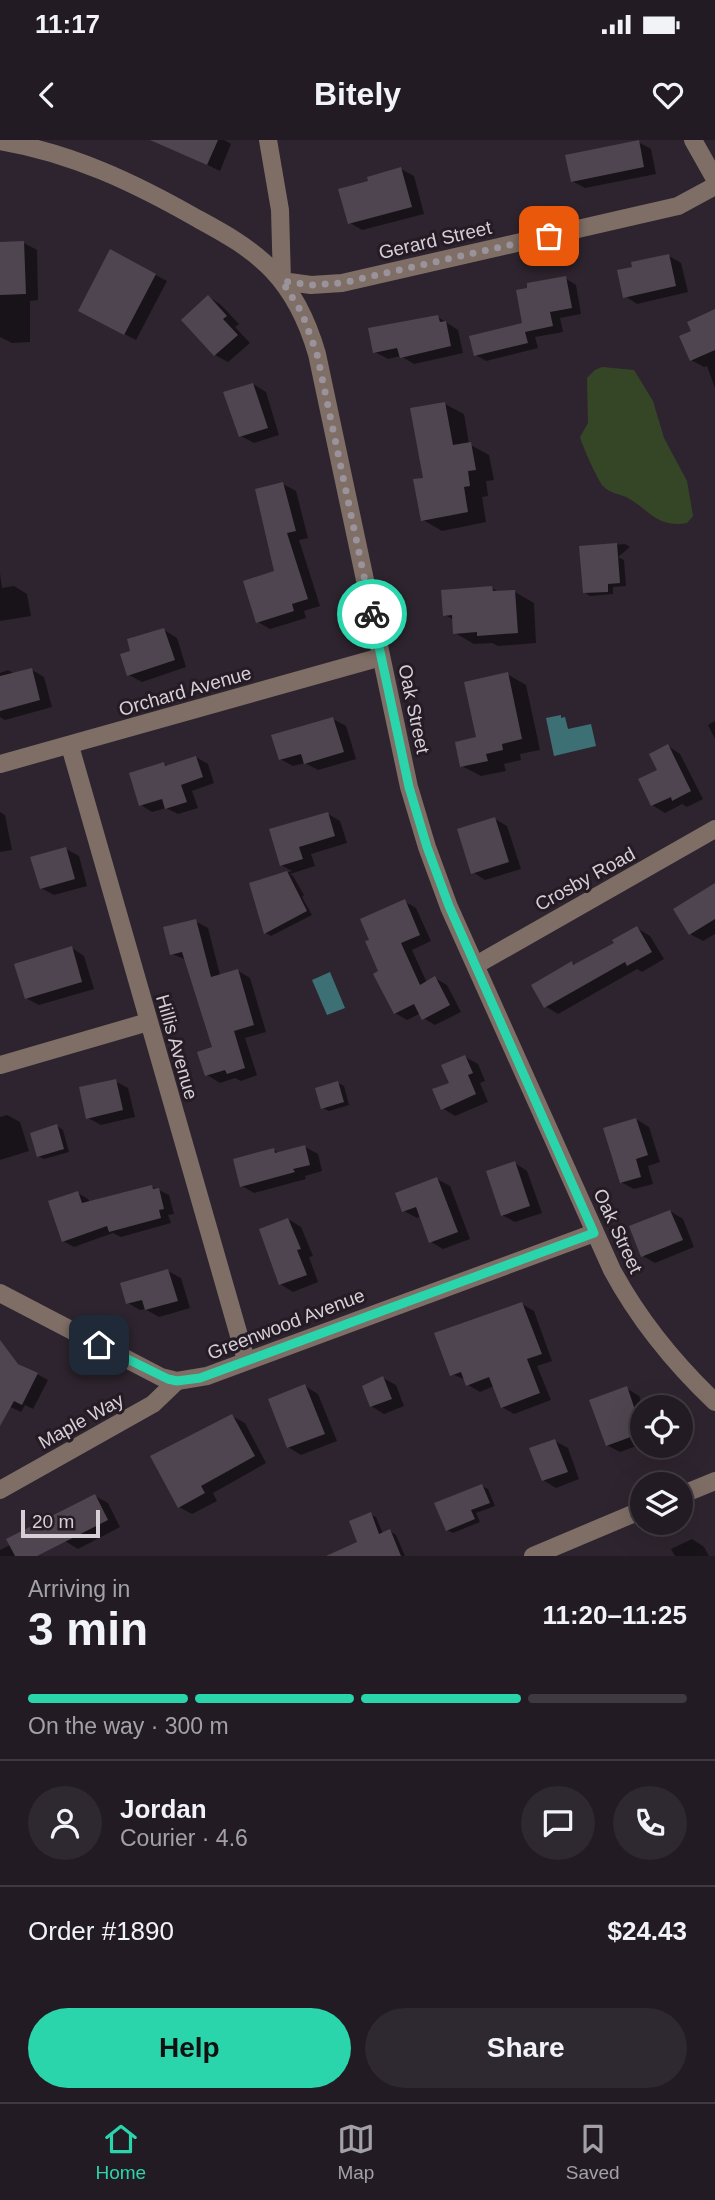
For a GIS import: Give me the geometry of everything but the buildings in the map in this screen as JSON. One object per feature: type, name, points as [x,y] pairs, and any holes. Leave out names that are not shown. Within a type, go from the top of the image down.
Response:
[{"type":"street","points":[[268,140],[280,210],[282,281]]},
{"type":"street","points":[[693,140],[715,179]]},
{"type":"street","name":"Oak Street","points":[[0,141],[52,152],[140,187],[240,244],[261,260],[282,281],[302,313],[317,354],[419,825],[449,906],[594,1233],[622,1289],[646,1325],[683,1370],[715,1402]]},
{"type":"street","name":"Gerard Street","points":[[282,281],[311,285],[342,283],[678,206],[715,186]]},
{"type":"street","name":"Orchard Avenue","points":[[0,764],[381,657]]},
{"type":"street","name":"Hillis Avenue","points":[[70,746],[246,1360]]},
{"type":"street","name":"Crosby Road","points":[[476,965],[715,830]]},
{"type":"street","points":[[0,1065],[148,1022]]},
{"type":"street","name":"Greenwood Avenue","points":[[177,1381],[200,1378],[594,1233]]},
{"type":"street","points":[[0,1293],[161,1377],[177,1381]]},
{"type":"street","name":"Maple Way","points":[[0,1490],[153,1404],[177,1381]]},
{"type":"street","points":[[693,1490],[715,1481]]},
{"type":"street","points":[[533,1556],[630,1515]]},
{"type":"green space","points":[[602,367],[634,370],[653,401],[664,438],[687,481],[693,516],[687,523],[661,521],[628,498],[611,492],[601,483],[580,437],[588,423],[587,378]]},
{"type":"water","points":[[561,715],[561,718],[565,717],[568,729],[591,724],[596,746],[554,756],[546,718]]},
{"type":"water","points":[[330,972],[345,1008],[327,1015],[312,980]]},
{"type":"way so far","points":[[372,614],[317,354],[302,313],[282,281],[311,285],[342,283],[549,236]]},
{"type":"route","points":[[99,1345],[161,1377],[177,1381],[193,1380],[594,1233],[449,906],[419,825],[372,614]]}]
